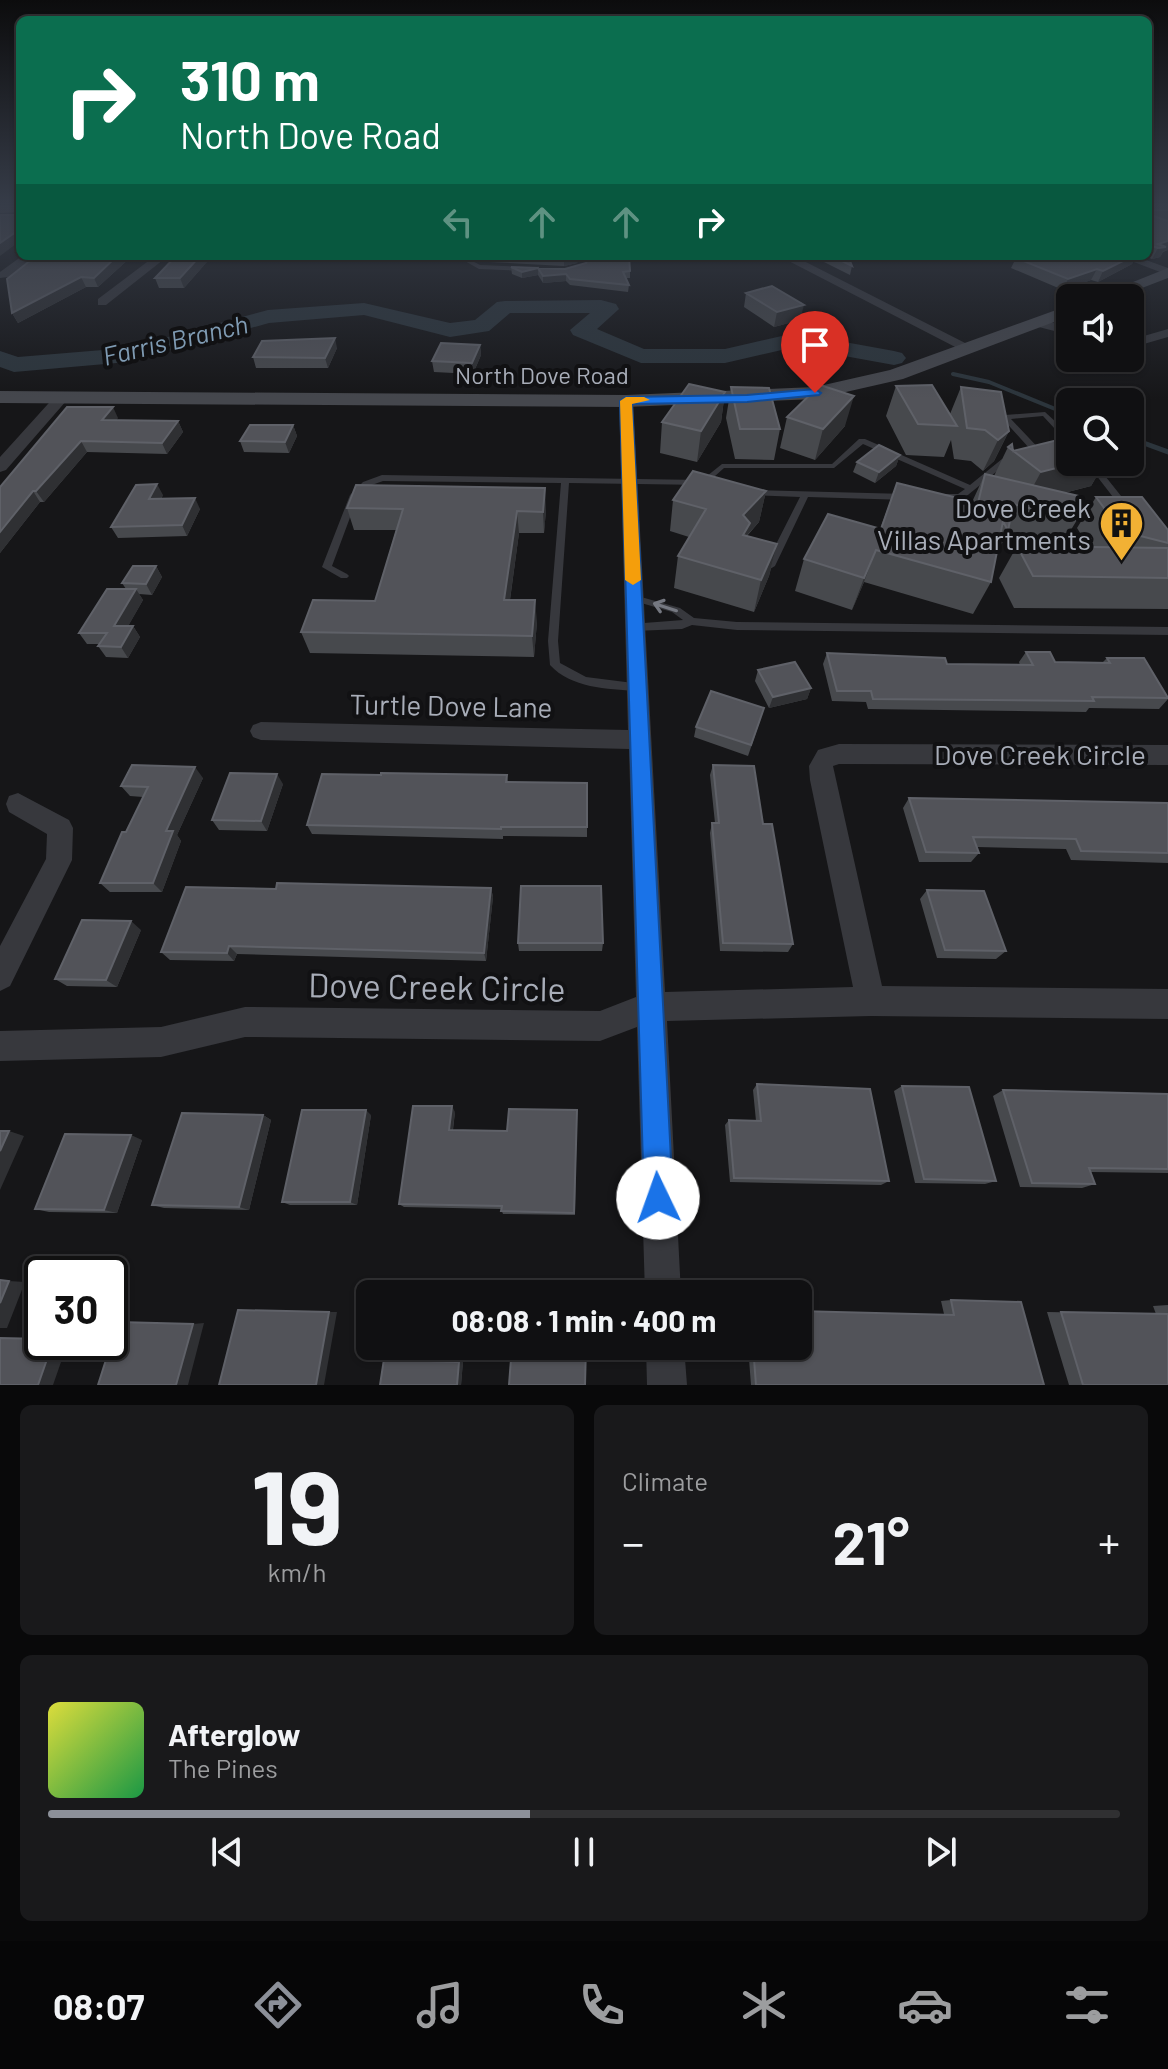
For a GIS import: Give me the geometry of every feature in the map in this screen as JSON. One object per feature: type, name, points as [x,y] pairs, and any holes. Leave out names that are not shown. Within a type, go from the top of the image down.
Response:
[{"type":"street","points":[[4,275],[11,270]]},
{"type":"street","points":[[102,302],[144,270]]},
{"type":"street","points":[[812,270],[968,348]]},
{"type":"street","points":[[1144,284],[1165,277]]},
{"type":"street","name":"North Dove Road","points":[[0,397],[626,401],[815,393],[896,375],[1056,315]]},
{"type":"street","points":[[1036,322],[1056,327]]},
{"type":"street","points":[[1144,343],[1168,333]]},
{"type":"street","points":[[0,467],[62,397]]},
{"type":"street","points":[[626,401],[662,1280]]},
{"type":"street","name":"Turtle Dove Lane","points":[[261,731],[639,740]]},
{"type":"street","name":"Dove Creek Circle","points":[[871,1001],[822,780],[821,766],[826,757],[839,754],[1168,755]]},
{"type":"street","points":[[0,976],[59,860],[60,828],[18,804]]},
{"type":"street","name":"Dove Creek Circle","points":[[0,1046],[161,1042],[245,1022],[600,1026],[650,1007],[871,1001],[1168,1004]]},
{"type":"street","points":[[666,1360],[667,1385]]},
{"type":"lane","points":[[529,270],[536,270]]},
{"type":"lane","points":[[1042,457],[1005,417],[1045,414],[1056,425]]},
{"type":"lane","points":[[705,482],[722,466],[834,466],[862,441],[971,488]]},
{"type":"lane","points":[[1030,459],[1056,456]]},
{"type":"lane","points":[[933,497],[960,497],[1005,461],[1017,460]]},
{"type":"lane","points":[[1101,476],[1129,512]]},
{"type":"lane","points":[[344,576],[327,567],[354,495],[366,484],[382,478],[705,482],[717,487]]},
{"type":"lane","points":[[565,481],[553,641],[555,665],[570,677],[595,684],[637,687]]},
{"type":"lane","points":[[744,493],[920,497]]},
{"type":"lane","points":[[770,566],[805,495]]},
{"type":"lane","points":[[634,598],[676,610],[691,621],[737,626],[1168,631]]},
{"type":"lane","points":[[635,627],[682,625],[691,621]]},
{"type":"building","points":[[19,270],[103,270],[94,278],[81,277],[12,313],[7,279]]},
{"type":"building","points":[[163,270],[188,270],[180,278],[155,278]]},
{"type":"building","points":[[539,270],[630,271],[623,272],[629,285],[570,279],[566,274],[543,276]]},
{"type":"building","points":[[1045,270],[1095,270],[1068,279]]},
{"type":"building","points":[[772,286],[804,305],[777,312],[746,293]]},
{"type":"building","points":[[335,338],[325,358],[253,357],[262,341]]},
{"type":"building","points":[[441,343],[480,345],[472,363],[432,361]]},
{"type":"building","points":[[689,384],[725,392],[701,431],[662,422]]},
{"type":"building","points":[[820,385],[854,396],[823,429],[787,417]]},
{"type":"building","points":[[932,385],[957,426],[918,424],[896,386]]},
{"type":"building","points":[[731,387],[769,388],[780,429],[740,429]]},
{"type":"building","points":[[961,387],[1001,392],[1009,431],[998,440],[985,430],[967,428]]},
{"type":"building","points":[[67,407],[113,407],[102,420],[178,421],[162,443],[81,441],[33,491],[0,532],[0,487]]},
{"type":"building","points":[[250,425],[293,425],[285,442],[240,441]]},
{"type":"building","points":[[1056,440],[1056,468],[1041,472],[1013,451]]},
{"type":"building","points":[[879,445],[900,455],[879,472],[857,462]]},
{"type":"building","points":[[693,471],[766,491],[743,515],[750,523],[743,535],[777,544],[761,580],[678,556],[706,509],[673,500]]},
{"type":"building","points":[[985,474],[1079,496],[1077,520],[1013,504],[1008,531],[1003,521],[991,582],[876,550],[864,578],[804,559],[828,514],[881,529],[897,483],[978,503]]},
{"type":"building","points":[[157,484],[149,499],[195,498],[182,525],[111,527],[136,485]]},
{"type":"building","points":[[356,485],[545,488],[543,512],[517,511],[504,600],[535,600],[532,636],[301,632],[313,600],[375,601],[403,509],[347,508]]},
{"type":"building","points":[[1096,497],[1142,497],[1168,530],[1168,543],[1121,531]]},
{"type":"building","points":[[1017,546],[1168,548],[1168,578],[1033,576]]},
{"type":"building","points":[[133,566],[156,566],[146,584],[122,583]]},
{"type":"building","points":[[107,589],[136,589],[114,626],[133,626],[121,647],[98,646],[107,633],[79,633]]},
{"type":"building","points":[[1026,652],[1050,652],[1055,662],[1110,663],[1107,658],[1144,658],[1168,698],[1092,697],[1094,701],[873,699],[871,691],[837,691],[827,653],[945,658],[947,664],[1033,665]]},
{"type":"building","points":[[795,662],[811,688],[773,697],[758,670]]},
{"type":"building","points":[[711,691],[764,708],[751,745],[696,727]]},
{"type":"building","points":[[132,765],[195,767],[166,831],[173,831],[153,883],[100,883],[122,832],[126,832],[148,787],[121,786]]},
{"type":"building","points":[[713,765],[754,766],[763,824],[772,824],[793,944],[723,943],[712,823],[719,823]]},
{"type":"building","points":[[230,773],[277,774],[261,821],[212,820]]},
{"type":"building","points":[[322,774],[507,775],[506,782],[587,783],[587,827],[501,829],[307,825]]},
{"type":"building","points":[[909,798],[1168,803],[1168,853],[1081,851],[1076,839],[973,837],[979,853],[926,852]]},
{"type":"building","points":[[277,883],[491,888],[484,953],[229,946],[227,953],[161,952],[186,887],[276,889]]},
{"type":"building","points":[[521,886],[601,886],[603,943],[518,943]]},
{"type":"building","points":[[927,890],[984,891],[1006,951],[945,950]]},
{"type":"building","points":[[82,920],[131,921],[106,980],[55,979]]},
{"type":"building","points":[[757,1084],[870,1089],[889,1181],[734,1178],[729,1120],[761,1121]]},
{"type":"building","points":[[902,1086],[969,1087],[996,1181],[924,1179]]},
{"type":"building","points":[[1003,1090],[1168,1094],[1168,1169],[1089,1168],[1095,1184],[1032,1183]]},
{"type":"building","points":[[413,1106],[452,1106],[449,1130],[507,1131],[509,1109],[577,1110],[574,1213],[501,1211],[502,1206],[399,1204]]},
{"type":"building","points":[[302,1110],[366,1110],[350,1202],[282,1202]]},
{"type":"building","points":[[182,1113],[263,1115],[239,1207],[152,1205]]},
{"type":"building","points":[[0,1131],[9,1131],[0,1151]]},
{"type":"building","points":[[65,1134],[131,1135],[104,1210],[35,1209]]},
{"type":"building","points":[[0,1280],[9,1281],[0,1303]]},
{"type":"building","points":[[951,1300],[1021,1302],[1044,1385],[756,1385],[754,1360],[812,1360],[812,1311],[954,1315]]},
{"type":"building","points":[[238,1310],[329,1312],[316,1385],[219,1385]]},
{"type":"building","points":[[1061,1312],[1168,1314],[1168,1385],[1083,1385]]},
{"type":"building","points":[[128,1322],[193,1324],[176,1385],[98,1385],[106,1360],[128,1360]]},
{"type":"building","points":[[0,1338],[24,1339],[24,1360],[47,1360],[38,1385],[0,1385]]},
{"type":"building","points":[[384,1360],[459,1362],[457,1385],[380,1385]]},
{"type":"building","points":[[511,1360],[586,1360],[585,1385],[509,1385]]},
{"type":"waterway","name":"Farris Branch","points":[[0,358],[14,365],[128,355],[268,317],[364,309],[450,330],[481,326],[505,307],[601,306],[608,309],[581,330],[641,356],[725,356],[795,340],[894,358]]},
{"type":"waterway","name":"Farris Branch","points":[[953,374],[989,382],[1056,409]]},
{"type":"waterway","name":"Farris Branch","points":[[1144,443],[1168,452]]},
{"type":"slow traffic","points":[[633,580],[626,401],[644,400]]},
{"type":"place","name":"Dove Creek Villas Apartments","points":[[1122,562]]},
{"type":"route","points":[[658,1198],[626,401],[815,393]]}]
